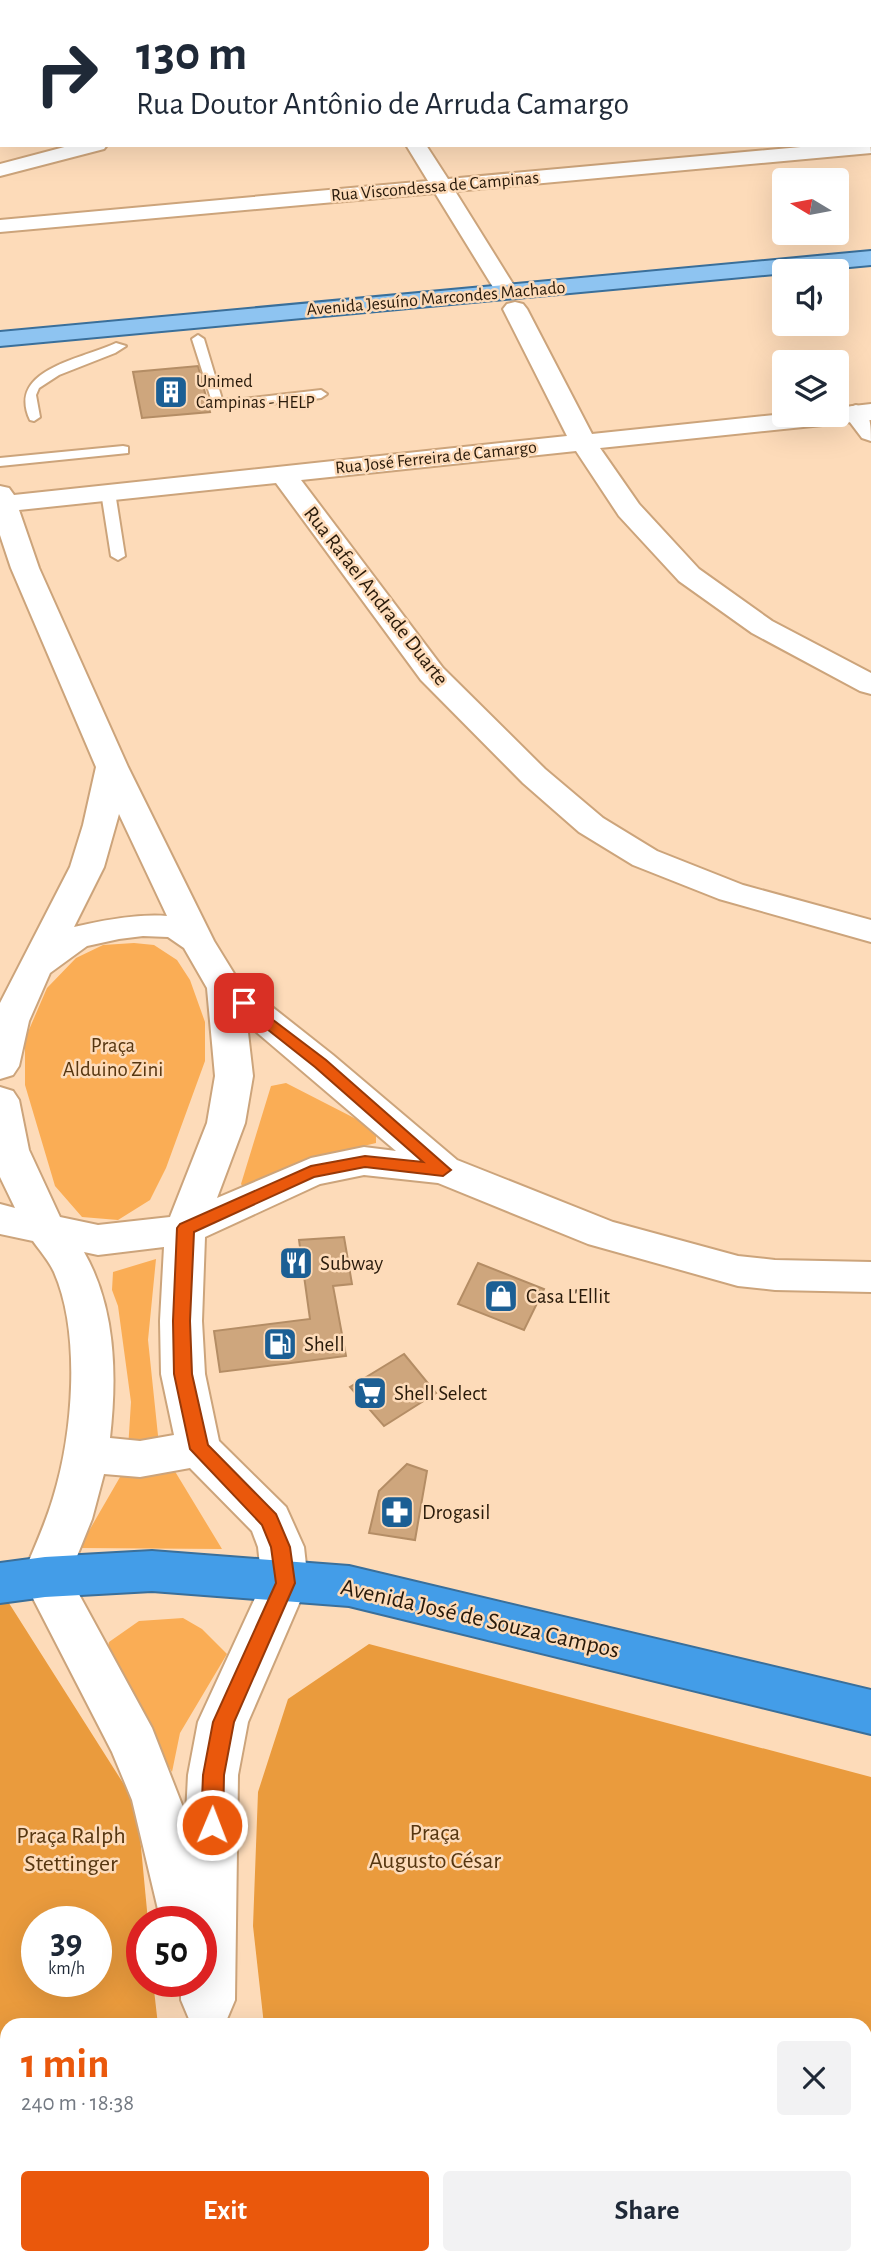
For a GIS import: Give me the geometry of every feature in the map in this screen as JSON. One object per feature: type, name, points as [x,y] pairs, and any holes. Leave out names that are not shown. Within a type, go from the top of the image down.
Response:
[{"type":"highway","name":"Avenida José de Souza Campos","points":[[22,1580],[152,1571],[361,1589],[871,1712]]},
{"type":"main road","name":"Avenida Jesuíno Marcondes Machado","points":[[849,262],[871,258]]},
{"type":"main road","name":"Avenida Jesuíno Marcondes Machado","points":[[0,356],[118,338],[772,275]]},
{"type":"main road","points":[[849,277],[871,275]]},
{"type":"main road","name":"Avenida Jesuíno Marcondes Machado","points":[[0,339],[198,339],[267,324]]},
{"type":"street","points":[[0,170],[89,147]]},
{"type":"street","points":[[417,147],[511,300],[584,443],[629,510],[689,575],[762,626],[871,685]]},
{"type":"street","name":"Rua Viscondessa de Campinas","points":[[0,226],[850,147]]},
{"type":"street","name":"Rua José Ferreira de Camargo","points":[[1,501],[584,443],[866,419]]},
{"type":"street","name":"Rua Rafael Andrade Duarte","points":[[282,473],[432,674],[534,776],[591,825],[645,858],[731,892],[871,931]]},
{"type":"street","points":[[1,501],[25,568],[111,767],[197,941],[225,988],[320,1064],[443,1170]]},
{"type":"street","points":[[0,1066],[1,1049],[17,1008],[83,879],[99,831],[111,767]]},
{"type":"street","points":[[0,1009],[37,967],[75,938],[143,925],[176,927],[197,941]]},
{"type":"street","points":[[207,1999],[213,1775],[218,1748],[223,1722],[285,1583],[281,1547],[270,1520],[199,1449],[183,1374],[181,1321],[186,1228],[226,1123],[234,1076],[225,988]]},
{"type":"street","points":[[0,1100],[13,1162],[47,1230],[73,1268],[85,1299],[91,1364],[86,1454],[68,1524],[22,1580],[134,1744],[158,1800],[184,1906]]},
{"type":"street","points":[[0,1219],[98,1240],[127,1238],[186,1228],[311,1172],[365,1161],[443,1170],[602,1234],[738,1271],[775,1275],[871,1277]]},
{"type":"street","points":[[86,1454],[140,1458],[199,1449]]},
{"type":"lane","points":[[34,417],[30,396],[34,387],[44,377],[68,365],[90,360],[118,338]]},
{"type":"lane","points":[[198,339],[217,402],[234,404],[321,394]]},
{"type":"lane","points":[[0,462],[123,450]]},
{"type":"lane","points":[[108,492],[118,556]]},
{"type":"green space","name":"Praça Alduino Zini","points":[[103,945],[154,945],[177,960],[190,980],[205,1022],[205,1061],[166,1168],[150,1200],[118,1220],[82,1217],[55,1186],[25,1085],[25,1039],[47,988],[76,958]]},
{"type":"green space","points":[[286,1083],[364,1123],[376,1132],[376,1143],[322,1156],[248,1195],[241,1184],[271,1086]]},
{"type":"green space","points":[[156,1259],[148,1340],[159,1445],[222,1549],[79,1548],[127,1465],[131,1402],[118,1306],[112,1290],[113,1272]]},
{"type":"green space","name":"Praça Ralph Stettinger","points":[[7,1600],[137,1805],[147,1906],[126,1906],[126,1997],[155,1997],[157,2018],[0,2018],[0,1605]]},
{"type":"green space","points":[[183,1618],[202,1629],[227,1654],[180,1733],[172,1772],[105,1661],[109,1642],[139,1621]]},
{"type":"green space","name":"Praça Augusto César","points":[[369,1644],[871,1777],[871,2018],[263,2018],[253,1926],[258,1792],[288,1699]]},
{"type":"building","name":"Unimed Campinas - HELP","points":[[198,366],[210,412],[142,418],[133,372]]},
{"type":"building","name":"Shell","points":[[344,1237],[352,1284],[333,1286],[346,1356],[220,1372],[214,1331],[310,1319],[299,1240]]},
{"type":"building","name":"Casa L'Ellit","points":[[478,1263],[544,1289],[524,1330],[458,1304]]},
{"type":"building","points":[[404,1354],[436,1393],[384,1426],[350,1387]]},
{"type":"building","name":"Drogasil","points":[[407,1464],[427,1471],[415,1540],[369,1533],[379,1491]]},
{"type":"place","name":"Unimed Campinas - HELP","points":[[171,392]]},
{"type":"place","name":"Subway","points":[[296,1263]]},
{"type":"place","name":"Casa L'Ellit","points":[[501,1296]]},
{"type":"place","name":"Shell","points":[[280,1344]]},
{"type":"place","name":"Shell Select","points":[[370,1393]]},
{"type":"place","name":"Drogasil","points":[[397,1512]]},
{"type":"route","points":[[212,1825],[213,1775],[223,1722],[285,1583],[281,1547],[270,1520],[199,1449],[183,1374],[181,1321],[186,1228],[311,1172],[365,1161],[443,1170],[320,1064],[244,1003]]}]
